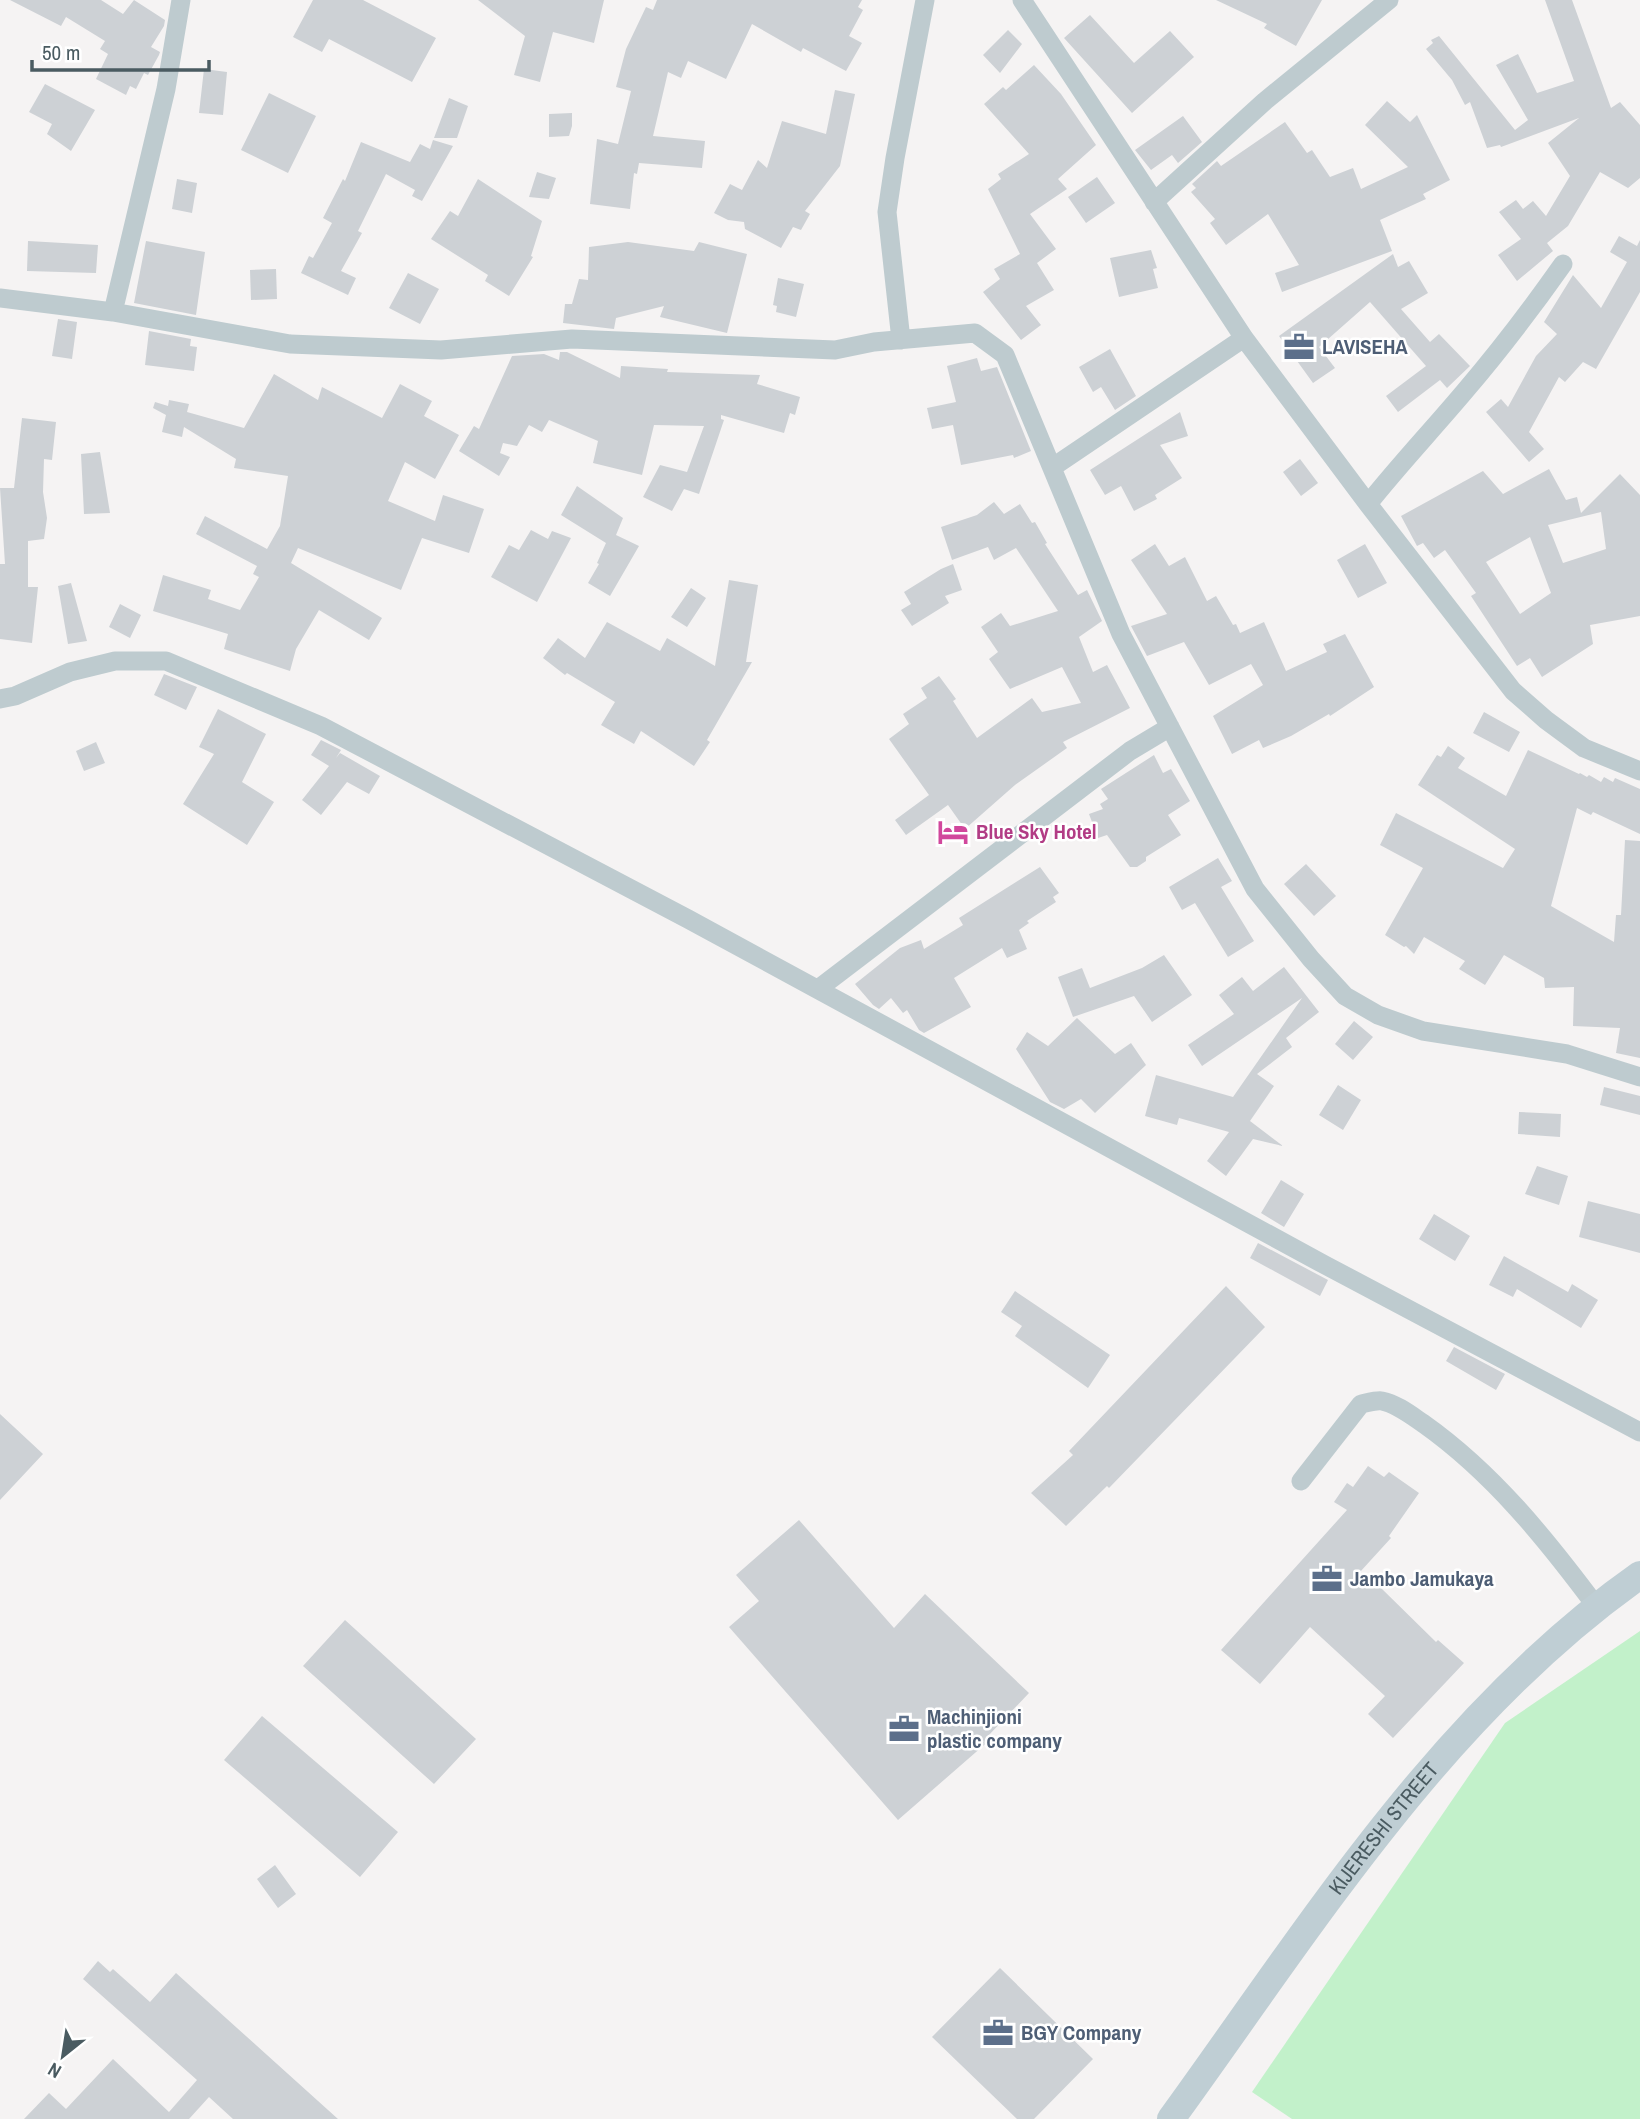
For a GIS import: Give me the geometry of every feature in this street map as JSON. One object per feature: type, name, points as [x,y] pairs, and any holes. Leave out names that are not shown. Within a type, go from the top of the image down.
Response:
[{"type":"street","points":[[113,312],[166,89],[181,0]]},
{"type":"street","points":[[901,340],[887,212],[925,0]]},
{"type":"street","points":[[1022,0],[1244,338],[1368,505],[1513,691],[1584,748],[1640,771]]},
{"type":"street","points":[[1154,202],[1265,101],[1388,0]]},
{"type":"street","points":[[1368,505],[1401,462],[1521,323],[1563,264]]},
{"type":"street","points":[[0,298],[113,312],[290,344],[441,350],[572,339],[835,350],[874,342],[975,333],[1005,355],[1121,634],[1214,815],[1255,889],[1311,959],[1345,996],[1378,1015],[1423,1031],[1567,1054],[1640,1077]]},
{"type":"street","points":[[1053,467],[1244,338]]},
{"type":"street","points":[[0,699],[15,696],[70,672],[115,661],[166,661],[321,726],[818,989],[1325,1265],[1640,1432]]},
{"type":"street","points":[[818,989],[1130,751],[1170,727]]},
{"type":"street","points":[[1301,1481],[1361,1404],[1382,1401],[1408,1413],[1449,1442],[1487,1476],[1525,1516],[1596,1605]]},
{"type":"street","name":"KIJERESHI STREET","points":[[1171,2119],[1315,1918],[1443,1754],[1596,1605],[1640,1574]]},
{"type":"green space","points":[[1640,1631],[1640,2119],[1292,2119],[1252,2092],[1505,1723]]},
{"type":"building","points":[[10,0],[101,0],[123,14],[134,0],[165,20],[151,47],[160,52],[159,55],[148,75],[144,73],[136,89],[130,86],[126,95],[96,79],[108,54],[100,49],[105,41],[66,17],[61,26]]},
{"type":"building","points":[[313,0],[363,0],[436,38],[412,82],[329,39],[322,52],[293,37]]},
{"type":"building","points":[[478,0],[604,0],[594,43],[553,32],[540,82],[514,75],[525,36]]},
{"type":"building","points":[[657,0],[862,0],[858,7],[863,10],[849,36],[862,43],[846,71],[803,48],[801,52],[752,24],[726,79],[688,61],[681,78],[668,72],[653,136],[705,141],[702,168],[639,163],[637,174],[634,173],[630,209],[590,204],[597,139],[618,144],[631,91],[616,87],[626,49],[646,7],[653,10]]},
{"type":"building","points":[[1216,0],[1322,0],[1296,46],[1264,28],[1267,24]]},
{"type":"building","points":[[1545,0],[1572,0],[1611,108],[1620,102],[1640,125],[1640,178],[1628,188],[1600,172],[1568,226],[1547,243],[1553,251],[1517,281],[1498,255],[1521,239],[1499,212],[1516,200],[1523,209],[1533,201],[1546,216],[1570,176],[1548,143],[1579,118],[1501,147],[1487,148],[1470,102],[1465,105],[1452,80],[1426,49],[1433,43],[1431,40],[1439,36],[1515,130],[1528,120],[1496,65],[1518,54],[1537,93],[1574,81]]},
{"type":"building","points":[[1090,15],[1134,63],[1170,31],[1194,57],[1132,113],[1064,38]]},
{"type":"building","points":[[1008,30],[1022,44],[1000,73],[983,55]]},
{"type":"building","points":[[1034,65],[1061,94],[1096,145],[1058,179],[1067,189],[1030,214],[1056,249],[1037,263],[1054,290],[1026,306],[1041,325],[1021,340],[983,292],[1000,279],[994,269],[1020,254],[988,189],[1001,179],[998,174],[1029,154],[984,104],[1003,87],[1006,90]]},
{"type":"building","points":[[204,69],[227,72],[223,115],[199,113]]},
{"type":"building","points":[[45,84],[95,110],[71,151],[47,134],[52,124],[29,112]]},
{"type":"building","points":[[835,90],[855,94],[840,166],[805,211],[810,214],[801,230],[793,227],[781,248],[745,229],[744,222],[728,220],[714,213],[730,184],[742,190],[758,160],[767,168],[782,121],[826,134]]},
{"type":"building","points":[[269,93],[316,116],[288,173],[241,150]]},
{"type":"building","points":[[449,98],[468,106],[457,138],[434,138]]},
{"type":"building","points":[[1387,101],[1410,122],[1417,115],[1450,180],[1423,194],[1426,199],[1380,220],[1392,251],[1282,292],[1275,273],[1299,265],[1268,214],[1226,245],[1210,223],[1215,219],[1191,192],[1196,188],[1192,184],[1217,161],[1221,166],[1285,122],[1307,153],[1312,150],[1330,177],[1353,168],[1361,189],[1408,167],[1365,125]]},
{"type":"building","points":[[572,113],[569,136],[549,137],[549,114]]},
{"type":"building","points":[[1183,116],[1202,142],[1178,163],[1172,155],[1151,170],[1135,150]]},
{"type":"building","points":[[433,140],[453,146],[422,201],[412,196],[415,190],[386,174],[358,231],[362,233],[341,271],[356,278],[348,295],[301,273],[309,256],[313,258],[332,223],[323,218],[343,179],[345,181],[361,142],[410,162],[420,144],[430,149]]},
{"type":"building","points":[[537,172],[556,178],[549,199],[529,197]]},
{"type":"building","points":[[1097,177],[1115,203],[1086,223],[1068,197]]},
{"type":"building","points":[[177,179],[197,183],[192,213],[172,209]]},
{"type":"building","points":[[478,179],[542,221],[531,256],[533,257],[509,296],[485,281],[488,275],[431,239],[450,211],[458,216]]},
{"type":"building","points":[[1619,236],[1637,246],[1640,240],[1640,292],[1596,369],[1583,362],[1565,382],[1559,377],[1529,432],[1544,449],[1529,462],[1486,412],[1501,399],[1508,407],[1536,356],[1557,334],[1544,322],[1573,275],[1601,308],[1627,262],[1610,252]]},
{"type":"building","points":[[28,241],[98,245],[96,273],[27,271]]},
{"type":"building","points":[[146,241],[205,252],[196,315],[134,303]]},
{"type":"building","points":[[628,242],[694,251],[699,242],[747,254],[727,333],[660,317],[664,306],[616,318],[614,329],[563,323],[565,304],[572,304],[579,279],[588,280],[589,247]]},
{"type":"building","points":[[1151,250],[1157,268],[1153,269],[1158,288],[1119,297],[1110,258]]},
{"type":"building","points":[[1393,254],[1398,267],[1409,261],[1428,293],[1401,309],[1430,342],[1439,334],[1470,366],[1447,388],[1440,380],[1398,412],[1386,396],[1426,366],[1370,302],[1319,347],[1335,368],[1313,383],[1279,336]]},
{"type":"building","points":[[276,269],[277,299],[251,300],[250,270]]},
{"type":"building","points":[[408,273],[439,289],[420,324],[389,308]]},
{"type":"building","points":[[778,278],[804,284],[796,317],[776,312],[777,306],[773,305]]},
{"type":"building","points":[[58,319],[77,322],[72,359],[52,356]]},
{"type":"building","points":[[149,331],[191,339],[190,346],[197,347],[194,371],[145,365]]},
{"type":"building","points":[[1110,349],[1136,396],[1115,410],[1101,387],[1093,392],[1079,367]]},
{"type":"building","points":[[560,352],[567,352],[620,378],[621,366],[668,369],[667,372],[760,375],[757,384],[800,397],[795,415],[790,413],[784,433],[721,415],[724,420],[699,494],[684,489],[672,511],[643,497],[660,465],[687,472],[704,426],[654,425],[642,475],[593,463],[598,441],[549,420],[542,432],[529,425],[517,446],[503,443],[500,453],[510,457],[499,476],[459,451],[474,426],[479,429],[512,356],[544,354],[559,360]]},
{"type":"building","points":[[977,358],[981,371],[997,367],[1031,451],[1014,458],[1013,455],[961,465],[953,425],[932,429],[927,408],[956,402],[947,366]]},
{"type":"building","points":[[274,374],[318,400],[322,387],[382,418],[400,384],[432,401],[424,416],[459,435],[435,479],[405,462],[388,501],[435,521],[443,495],[484,509],[469,553],[422,538],[401,590],[298,548],[291,563],[382,618],[369,640],[319,610],[296,649],[290,671],[224,649],[228,634],[153,611],[163,575],[211,590],[208,599],[240,610],[259,577],[253,574],[257,566],[196,534],[205,516],[267,549],[280,526],[288,476],[234,468],[236,459],[184,427],[182,437],[162,432],[166,415],[153,408],[155,402],[168,406],[169,400],[189,404],[187,412],[244,428]]},
{"type":"building","points":[[1180,412],[1188,436],[1160,445],[1182,478],[1155,495],[1157,499],[1134,511],[1121,486],[1105,495],[1090,470]]},
{"type":"building","points":[[22,418],[56,422],[52,460],[44,459],[43,492],[47,518],[44,539],[28,541],[28,587],[38,587],[32,643],[0,639],[0,564],[5,564],[0,488],[14,488]]},
{"type":"building","points":[[100,452],[110,513],[84,514],[81,454]]},
{"type":"building","points":[[1300,459],[1318,483],[1301,496],[1283,472]]},
{"type":"building","points":[[1549,469],[1566,500],[1577,497],[1581,513],[1620,474],[1640,495],[1640,616],[1590,625],[1593,644],[1542,677],[1530,658],[1517,666],[1471,596],[1476,593],[1445,550],[1434,558],[1423,543],[1417,546],[1401,516],[1483,471],[1503,494]],"holes":[[[1601,512],[1606,549],[1563,563],[1548,525]],[[1530,537],[1551,593],[1520,614],[1486,562]]]},
{"type":"building","points":[[577,486],[623,518],[616,535],[639,546],[610,596],[588,583],[599,564],[597,563],[606,543],[561,515]]},
{"type":"building","points":[[994,502],[1004,514],[1020,504],[1032,523],[1035,522],[1047,543],[1045,544],[1078,595],[1087,590],[1102,621],[1079,637],[1093,672],[1107,665],[1130,708],[1063,742],[1067,748],[1015,785],[965,829],[948,805],[906,835],[895,820],[929,795],[889,739],[909,724],[903,714],[927,698],[921,688],[939,676],[956,699],[953,701],[977,738],[1032,698],[1042,712],[1081,703],[1062,667],[1010,689],[989,659],[998,652],[981,627],[1001,613],[1010,626],[1058,611],[1016,548],[994,560],[988,547],[952,560],[941,527],[977,515]]},
{"type":"building","points":[[531,530],[548,539],[552,531],[571,538],[537,602],[491,577],[509,545],[519,550]]},
{"type":"building","points":[[1155,544],[1169,566],[1185,557],[1207,601],[1216,596],[1240,633],[1264,622],[1286,671],[1327,652],[1323,644],[1345,634],[1374,687],[1330,716],[1329,714],[1291,736],[1263,748],[1259,740],[1232,754],[1213,716],[1263,685],[1251,664],[1209,685],[1184,642],[1147,656],[1131,626],[1167,614],[1131,560]]},
{"type":"building","points":[[1365,544],[1387,583],[1358,598],[1337,560]]},
{"type":"building","points":[[953,564],[962,590],[945,596],[949,603],[912,626],[901,610],[911,604],[904,592]]},
{"type":"building","points":[[729,580],[758,585],[746,662],[752,662],[707,740],[710,742],[694,766],[641,731],[634,744],[601,725],[615,702],[567,673],[565,675],[543,658],[558,638],[585,658],[607,622],[660,651],[667,638],[715,666]]},
{"type":"building","points":[[71,583],[87,641],[68,644],[58,586]]},
{"type":"building","points":[[691,588],[706,598],[687,627],[671,617]]},
{"type":"building","points":[[120,604],[141,615],[130,638],[109,627]]},
{"type":"building","points":[[164,674],[197,687],[186,710],[154,695]]},
{"type":"building","points":[[218,709],[266,734],[242,782],[274,802],[247,845],[183,804],[214,754],[199,747]]},
{"type":"building","points":[[1484,712],[1520,732],[1509,752],[1473,733]]},
{"type":"building","points":[[321,740],[341,750],[336,758],[340,753],[380,776],[369,794],[347,782],[321,815],[302,800],[329,766],[311,755]]},
{"type":"building","points":[[96,742],[105,763],[84,771],[76,751]]},
{"type":"building","points":[[1448,746],[1465,758],[1458,768],[1506,796],[1528,750],[1601,782],[1604,777],[1613,782],[1615,778],[1640,789],[1640,834],[1593,812],[1591,815],[1577,808],[1551,906],[1614,942],[1616,915],[1621,915],[1625,840],[1640,841],[1640,1058],[1616,1053],[1620,1028],[1573,1026],[1574,987],[1545,988],[1544,978],[1504,955],[1485,985],[1459,969],[1465,961],[1424,937],[1414,954],[1406,946],[1385,935],[1423,868],[1380,845],[1396,813],[1503,868],[1515,849],[1418,785],[1437,755],[1441,757]]},
{"type":"building","points":[[1154,755],[1163,773],[1171,769],[1190,801],[1168,815],[1181,835],[1146,857],[1146,861],[1137,867],[1130,867],[1107,835],[1098,838],[1089,814],[1103,809],[1100,804],[1108,799],[1101,789]]},
{"type":"building","points":[[1218,858],[1232,881],[1221,887],[1254,941],[1228,957],[1195,903],[1182,910],[1169,887]]},
{"type":"building","points":[[1306,864],[1336,896],[1314,916],[1284,884]]},
{"type":"building","points":[[1040,867],[1059,893],[1053,897],[1056,902],[1027,921],[1029,923],[1019,930],[1027,949],[1007,958],[1002,948],[954,978],[971,1007],[924,1033],[919,1030],[907,1010],[903,1013],[891,998],[879,1009],[855,984],[900,948],[921,940],[924,949],[963,925],[959,918]]},
{"type":"building","points":[[1164,955],[1192,995],[1152,1022],[1134,996],[1073,1017],[1058,977],[1082,968],[1090,988],[1142,968]]},
{"type":"building","points":[[1284,967],[1319,1012],[1286,1038],[1292,1047],[1257,1074],[1274,1086],[1250,1121],[1283,1146],[1253,1139],[1226,1176],[1207,1161],[1229,1132],[1179,1118],[1177,1125],[1145,1116],[1156,1075],[1233,1097],[1302,998],[1202,1066],[1188,1045],[1234,1014],[1219,995],[1242,977],[1253,991]]},
{"type":"building","points":[[1077,1018],[1115,1054],[1131,1043],[1146,1065],[1095,1113],[1081,1099],[1064,1109],[1050,1102],[1016,1049],[1027,1032],[1048,1046]]},
{"type":"building","points":[[1354,1021],[1373,1037],[1353,1060],[1335,1044]]},
{"type":"building","points":[[1338,1085],[1361,1100],[1343,1130],[1319,1115]]},
{"type":"building","points":[[1604,1087],[1640,1096],[1640,1115],[1600,1105]]},
{"type":"building","points":[[1519,1112],[1561,1114],[1560,1137],[1518,1134]]},
{"type":"building","points":[[1537,1166],[1568,1176],[1559,1205],[1525,1194]]},
{"type":"building","points":[[1281,1180],[1304,1194],[1284,1227],[1261,1213]]},
{"type":"building","points":[[1588,1201],[1640,1214],[1640,1253],[1579,1237]]},
{"type":"building","points":[[1434,1214],[1470,1236],[1455,1261],[1419,1239]]},
{"type":"building","points":[[1258,1243],[1328,1280],[1320,1296],[1250,1258]]},
{"type":"building","points":[[1504,1256],[1568,1292],[1572,1284],[1598,1300],[1581,1328],[1517,1289],[1513,1297],[1489,1285]]},
{"type":"building","points":[[1226,1286],[1265,1327],[1109,1488],[1107,1486],[1066,1526],[1031,1493],[1073,1455],[1069,1451]]},
{"type":"building","points":[[1015,1291],[1110,1355],[1088,1388],[1015,1336],[1022,1326],[1001,1312]]},
{"type":"building","points":[[1454,1347],[1505,1374],[1496,1390],[1446,1361]]},
{"type":"building","points":[[0,1414],[43,1454],[0,1500]]},
{"type":"building","points":[[1368,1466],[1384,1477],[1389,1472],[1419,1493],[1389,1536],[1391,1538],[1360,1572],[1381,1588],[1436,1642],[1438,1640],[1464,1663],[1393,1738],[1368,1714],[1385,1696],[1310,1627],[1260,1684],[1221,1650],[1347,1510],[1334,1502],[1347,1483],[1353,1487]]},
{"type":"building","points":[[799,1520],[894,1628],[925,1594],[1029,1693],[988,1736],[991,1739],[898,1820],[729,1627],[759,1601],[736,1575]]},
{"type":"building","points":[[345,1620],[476,1739],[434,1784],[303,1666]]},
{"type":"building","points":[[262,1716],[398,1832],[360,1877],[224,1760]]},
{"type":"building","points":[[275,1865],[296,1894],[278,1908],[257,1879]]},
{"type":"building","points":[[98,1961],[110,1972],[113,1969],[150,2002],[176,1973],[338,2119],[233,2119],[209,2097],[189,2119],[24,2119],[49,2093],[66,2109],[113,2059],[169,2112],[197,2080],[83,1979]]},
{"type":"building","points":[[1000,1968],[1093,2059],[1034,2119],[1017,2119],[932,2037]]},
{"type":"place","name":"LAVISEHA","points":[[1299,347]]},
{"type":"place","name":"Blue Sky Hotel","points":[[953,832]]},
{"type":"place","name":"Jambo Jamukaya","points":[[1327,1579]]},
{"type":"place","name":"Machinjioni plastic company","points":[[904,1729]]},
{"type":"place","name":"BGY Company","points":[[998,2033]]}]
